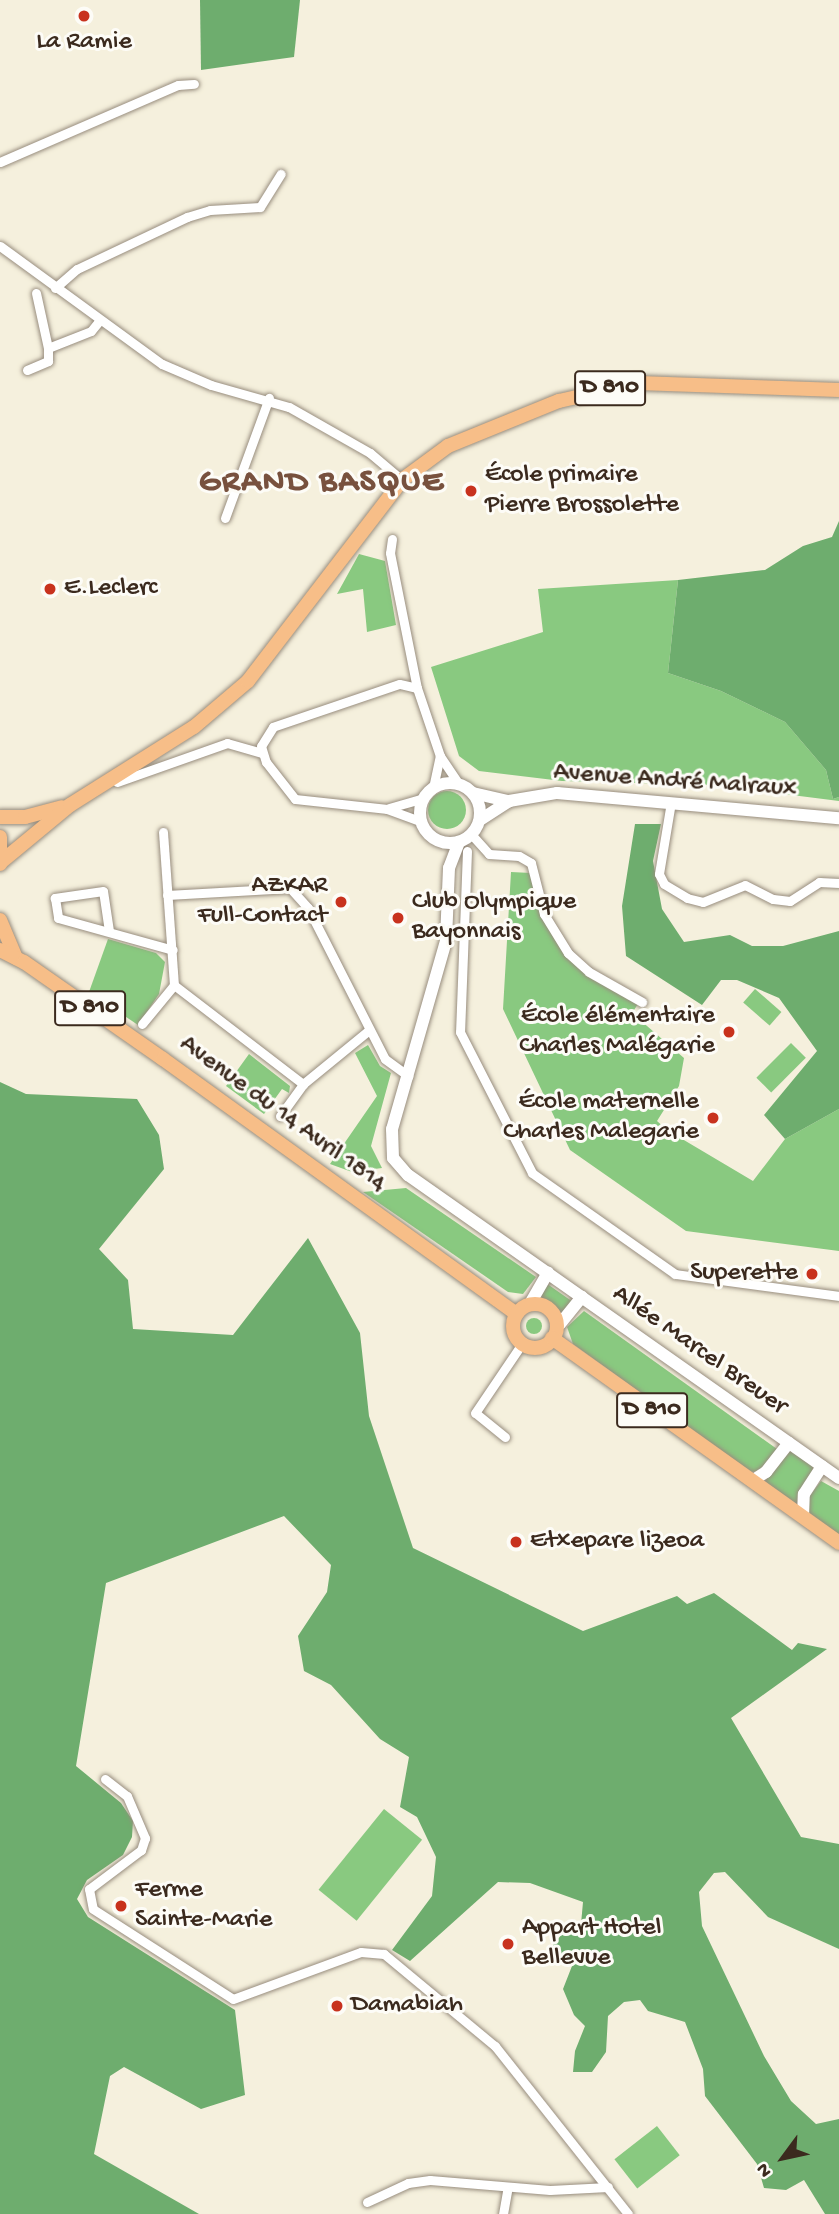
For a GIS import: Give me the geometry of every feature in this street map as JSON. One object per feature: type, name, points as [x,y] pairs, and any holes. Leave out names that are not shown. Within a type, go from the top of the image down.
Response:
[{"type":"main road","name":"D 810","points":[[0,863],[70,805],[194,727],[248,681],[402,480],[448,446],[492,426],[602,390],[674,382],[839,390]]},
{"type":"main road","name":"D 810","points":[[0,817],[34,815],[70,805]]},
{"type":"main road","points":[[0,837],[0,863]]},
{"type":"main road","points":[[0,920],[16,958]]},
{"type":"main road","name":"Avenue du 14 Avril 1814","points":[[0,950],[16,958],[517,1314]]},
{"type":"main road","points":[[531,1302],[560,1324],[542,1350],[523,1342],[513,1334],[512,1322],[531,1302]]},
{"type":"main road","name":"D 810","points":[[552,1338],[839,1544]]},
{"type":"street","points":[[0,162],[178,85],[194,84]]},
{"type":"street","points":[[55,288],[77,269],[187,216],[210,210],[260,207],[281,174]]},
{"type":"street","points":[[0,246],[99,321],[186,376],[269,398],[370,453],[402,480]]},
{"type":"street","points":[[27,369],[48,361],[48,348],[36,293]]},
{"type":"street","points":[[48,348],[90,331],[99,321]]},
{"type":"street","points":[[225,518],[269,398]]},
{"type":"street","points":[[392,540],[390,553],[417,688],[440,756],[459,784],[473,793],[480,820],[463,847],[460,1032],[532,1174],[675,1274],[839,1296]]},
{"type":"street","points":[[261,753],[262,740],[273,727],[399,684],[417,688]]},
{"type":"street","points":[[92,792],[227,743],[261,753],[295,799],[387,809],[422,822],[437,840],[463,847]]},
{"type":"street","points":[[422,822],[440,756]]},
{"type":"street","points":[[387,809],[459,784]]},
{"type":"street","name":"Avenue André Malraux","points":[[473,793],[509,801],[565,793],[839,818]]},
{"type":"street","name":"Avenue André Malraux","points":[[480,820],[509,801]]},
{"type":"street","points":[[671,802],[659,874],[664,884],[687,898],[702,902],[745,885],[774,899],[790,901],[825,879],[839,883]]},
{"type":"street","points":[[142,1024],[174,985],[163,832]]},
{"type":"street","points":[[471,834],[489,854],[519,856],[531,863],[544,914],[568,953],[589,972],[642,1002]]},
{"type":"street","name":"Allée Marcel Breuer","points":[[437,840],[449,868],[446,941],[391,1134],[393,1158],[408,1175],[839,1478]]},
{"type":"street","name":"Allée Marcel Breuer","points":[[449,868],[463,847]]},
{"type":"street","points":[[167,895],[285,887],[299,895],[385,1059],[408,1076]]},
{"type":"street","points":[[109,931],[103,891],[55,898],[58,918],[173,950]]},
{"type":"street","points":[[174,985],[303,1084]]},
{"type":"street","points":[[281,1116],[303,1084],[369,1030]]},
{"type":"street","points":[[531,1302],[548,1273]]},
{"type":"street","name":"Allée Marcel Breuer","points":[[560,1324],[582,1297]]},
{"type":"street","points":[[505,1437],[475,1413],[523,1342]]},
{"type":"street","name":"Allée Marcel Breuer","points":[[752,1481],[766,1472],[789,1443]]},
{"type":"street","points":[[803,1517],[804,1494],[822,1466]]},
{"type":"street","points":[[105,1779],[127,1796],[145,1838],[141,1850],[89,1889],[93,1909],[233,1999],[360,1952],[384,1954],[495,2046],[628,2214]]},
{"type":"street","points":[[367,2202],[408,2183],[430,2180],[508,2187],[608,2187]]},
{"type":"street","points":[[503,2214],[508,2187]]},
{"type":"green space","points":[[200,0],[300,0],[294,57],[201,70]]},
{"type":"green space","points":[[839,521],[839,797],[833,799],[826,770],[785,722],[721,691],[668,673],[678,580],[765,570],[803,546],[832,537]]},
{"type":"green space","points":[[359,554],[385,561],[396,625],[367,632],[363,589],[337,594]]},
{"type":"green space","points":[[678,580],[668,673],[721,691],[785,722],[826,770],[833,799],[839,797],[839,801],[714,785],[562,781],[479,771],[459,756],[431,667],[543,632],[538,589]]},
{"type":"green space","points":[[447,791],[460,797],[466,810],[460,823],[447,829],[434,823],[428,810],[434,797]]},
{"type":"green space","points":[[635,824],[661,824],[653,861],[662,909],[684,942],[730,935],[752,946],[783,946],[839,931],[839,1109],[785,1139],[764,1115],[817,1051],[779,998],[737,980],[721,980],[702,1005],[626,956],[622,906]]},
{"type":"green space","points":[[511,872],[531,873],[543,916],[567,954],[638,1004],[632,1013],[684,1058],[679,1086],[657,1121],[667,1130],[753,1181],[785,1139],[839,1109],[839,1251],[686,1231],[570,1150],[503,1009]]},
{"type":"green space","points":[[108,939],[156,953],[165,962],[159,994],[138,1025],[89,992]]},
{"type":"green space","points":[[755,989],[781,1012],[770,1026],[743,1003]]},
{"type":"green space","points":[[791,1043],[806,1058],[771,1092],[756,1078]]},
{"type":"green space","points":[[368,1045],[380,1066],[391,1073],[371,1146],[382,1168],[352,1172],[330,1164],[377,1096],[355,1053]]},
{"type":"green space","points":[[249,1054],[290,1086],[289,1093],[282,1089],[264,1114],[226,1086]]},
{"type":"green space","points":[[0,1082],[26,1094],[137,1099],[159,1135],[164,1169],[99,1249],[128,1280],[133,1329],[233,1335],[308,1238],[360,1333],[369,1416],[413,1548],[583,1631],[677,1596],[687,1604],[714,1593],[792,1650],[798,1643],[827,1649],[731,1718],[801,1837],[839,1844],[839,1949],[768,1917],[725,1872],[714,1873],[699,1892],[702,1926],[764,2056],[791,2101],[816,2124],[839,2119],[839,2214],[825,2214],[804,2180],[786,2190],[764,2188],[757,2164],[705,2096],[703,2069],[685,2022],[648,2011],[640,2000],[624,2002],[608,2016],[606,2052],[592,2072],[573,2072],[575,2051],[585,2026],[574,2015],[563,1989],[572,1966],[550,1949],[562,1934],[581,1924],[583,1902],[530,1883],[498,1882],[410,1961],[392,1950],[432,1896],[436,1857],[417,1817],[400,1807],[409,1757],[380,1739],[331,1685],[304,1671],[298,1636],[327,1592],[331,1565],[284,1516],[106,1583],[76,1766],[121,1803],[133,1821],[132,1837],[123,1855],[87,1880],[77,1899],[88,1917],[235,2010],[245,2095],[201,2109],[124,2067],[110,2076],[94,2154],[199,2214],[0,2214]]},
{"type":"green space","points":[[406,1188],[536,1277],[523,1294],[508,1292],[363,1192]]},
{"type":"green space","points":[[546,1283],[573,1302],[562,1316],[540,1297]]},
{"type":"green space","points":[[584,1311],[777,1449],[759,1471],[750,1472],[573,1344],[567,1327]]},
{"type":"green space","points":[[531,1318],[537,1318],[542,1326],[540,1332],[531,1334],[526,1329],[526,1323]]},
{"type":"green space","points":[[790,1451],[816,1468],[798,1505],[764,1482]]},
{"type":"green space","points":[[821,1481],[839,1491],[839,1536],[808,1513],[808,1498]]},
{"type":"green space","points":[[384,1809],[422,1840],[357,1921],[319,1890]]},
{"type":"green space","points":[[657,2126],[680,2155],[637,2188],[614,2159]]},
{"type":"place","name":"La Ramie","points":[[84,16]]},
{"type":"place","name":"École primaire Pierre Brossolette","points":[[471,491]]},
{"type":"place","name":"E.Leclerc","points":[[50,589]]},
{"type":"place","name":"AZKAR Full-Contact","points":[[341,902]]},
{"type":"place","name":"Club Olympique Bayonnais","points":[[398,918]]},
{"type":"place","name":"École élémentaire Charles Malégarie","points":[[729,1032]]},
{"type":"place","name":"École maternelle Charles Malegarie","points":[[713,1118]]},
{"type":"place","name":"Superette","points":[[812,1274]]},
{"type":"place","name":"Etxepare lizeoa","points":[[516,1542]]},
{"type":"place","name":"Ferme Sainte-Marie","points":[[121,1906]]},
{"type":"place","name":"Appart Hotel Bellevue","points":[[508,1944]]},
{"type":"place","name":"Damabiah","points":[[337,2006]]},
{"type":"district","name":"GRAND BASQUE","points":[[322,484]]}]
